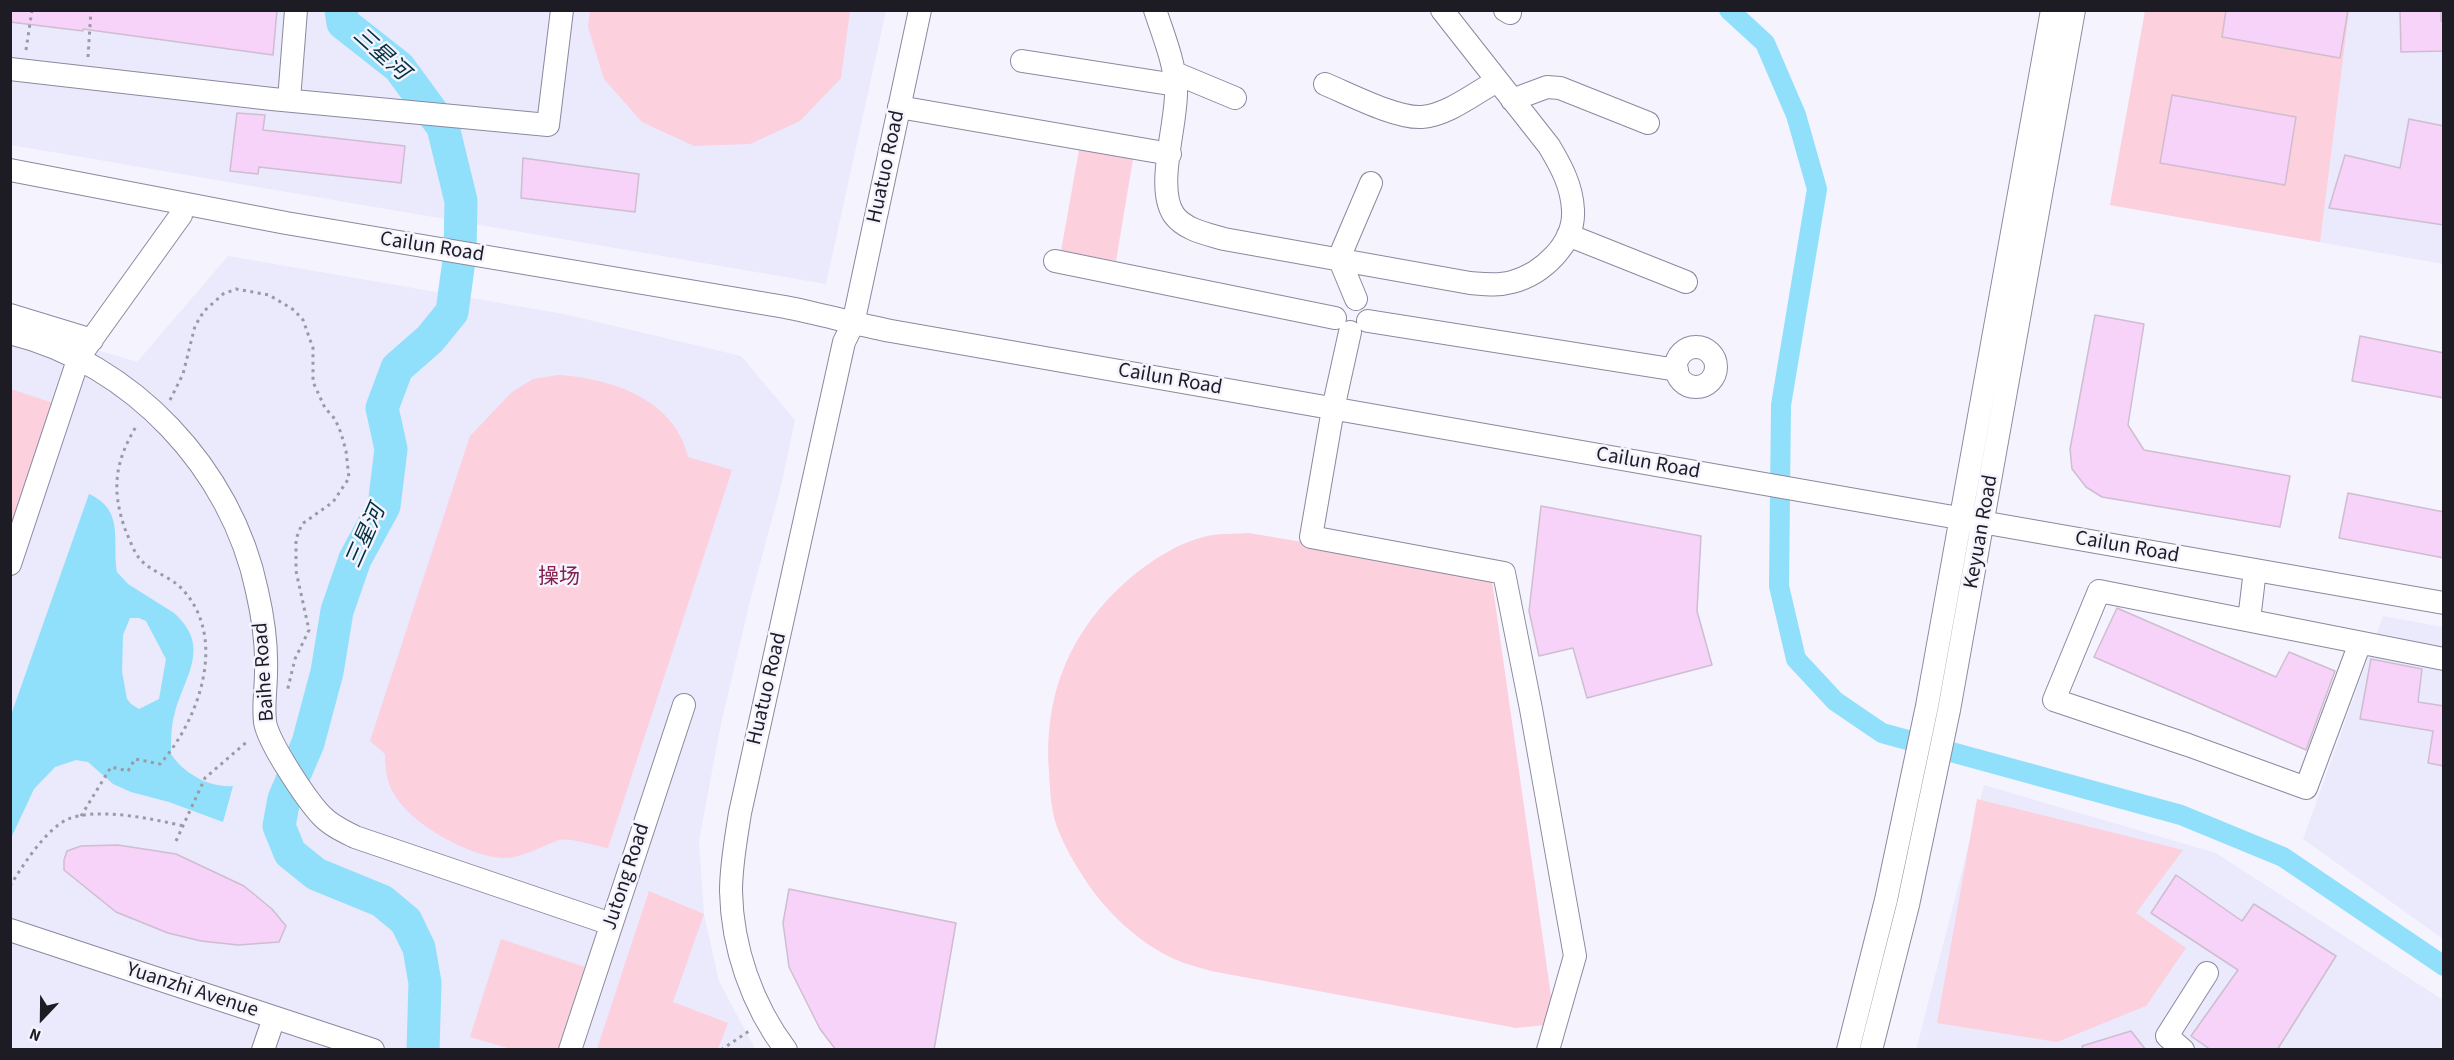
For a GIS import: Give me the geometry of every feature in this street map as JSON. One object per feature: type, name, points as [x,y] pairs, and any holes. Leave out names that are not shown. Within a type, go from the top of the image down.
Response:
[{"type":"street","points":[[289,100],[296,10]]},
{"type":"street","points":[[17,69],[289,100],[548,125],[562,10]]},
{"type":"street","name":"Huatuo Road","points":[[800,1050],[788,1035],[766,996],[754,961],[746,923],[743,891],[745,860],[751,815],[847,388],[855,344],[854,324],[920,10]]},
{"type":"street","points":[[1155,10],[1175,79],[1176,113],[1166,189],[1168,203],[1175,216],[1187,226],[1224,238],[1470,284],[1492,285],[1511,282],[1529,275],[1548,262],[1562,247],[1568,235],[1573,211],[1569,187],[1561,165],[1442,10]]},
{"type":"street","name":"Keyuan Road","points":[[1938,708],[1961,519],[2052,10]]},
{"type":"street","name":"Keyuan Road","points":[[1871,1050],[1902,927],[1920,799],[1938,708],[1983,523],[2074,10]]},
{"type":"street","points":[[1022,61],[1175,79],[1235,98]]},
{"type":"street","points":[[1325,84],[1397,113],[1422,117],[1444,110],[1497,81]]},
{"type":"street","points":[[1512,100],[1547,87],[1560,88],[1648,123]]},
{"type":"street","points":[[899,107],[1170,154]]},
{"type":"street","name":"Cailun Road","points":[[10,170],[485,262],[823,314],[854,324],[2444,603]]},
{"type":"street","points":[[1351,324],[1369,315],[1365,305],[1356,299],[1339,258],[1371,183]]},
{"type":"street","name":"Cailun Road","points":[[10,185],[181,215],[424,251]]},
{"type":"street","points":[[10,564],[86,348],[181,215]]},
{"type":"street","points":[[1568,235],[1686,282]]},
{"type":"street","points":[[1055,261],[1351,324],[1677,370]]},
{"type":"street","points":[[10,315],[86,348]]},
{"type":"street","name":"Huatuo Road","points":[[786,1050],[757,1003],[740,955],[731,891],[733,859],[740,813],[844,342],[854,324]]},
{"type":"street","points":[[1351,324],[1333,409],[1311,537],[1504,573],[1531,709],[1575,957],[1548,1050]]},
{"type":"street","name":"Baihe Road","points":[[10,333],[86,348],[98,368],[174,432],[213,479],[245,546],[257,590],[264,634],[265,715],[280,754],[321,816],[337,828],[355,837],[611,924]]},
{"type":"street","points":[[2249,620],[2255,570]]},
{"type":"street","points":[[2360,643],[2306,788],[2054,700],[2099,591],[2444,659]]},
{"type":"street","name":"Jutong Road","points":[[570,1050],[684,705]]},
{"type":"street","name":"Keyuan Road","points":[[1848,1050],[1886,900],[1920,799]]},
{"type":"street","name":"Yuanzhi Avenue","points":[[10,930],[373,1050]]},
{"type":"street","points":[[2183,1050],[2167,1036],[2207,973]]},
{"type":"street","points":[[263,1050],[274,1018]]},
{"type":"path","points":[[17,69],[32,10]]},
{"type":"path","points":[[86,77],[91,10]]},
{"type":"path","points":[[81,816],[111,767],[128,771],[135,759],[160,764],[173,749],[185,729],[200,693],[205,665],[205,645],[200,613],[183,589],[139,559],[129,538],[118,506],[119,462],[139,421],[149,410],[170,400],[183,374],[195,326],[204,311],[223,294],[236,289],[269,295],[294,310],[303,321],[313,348],[313,382],[325,408],[335,419],[341,433],[349,478],[333,502],[302,524],[296,539],[296,571],[309,630],[291,671],[291,683],[285,698],[265,715],[205,778],[176,841]]},
{"type":"path","points":[[10,886],[22,866],[54,829],[66,820],[107,814],[154,819],[184,826]]},
{"type":"path","points":[[721,1050],[755,1027],[768,1022]]},
{"type":"shaded area","points":[[10,11],[886,11],[826,284],[11,145]]},
{"type":"shaded area","points":[[2145,11],[2443,11],[2443,264],[2110,205]]},
{"type":"shaded area","points":[[228,256],[564,314],[741,356],[795,420],[782,482],[750,601],[721,724],[699,841],[704,914],[719,981],[755,1049],[11,1049],[10,323],[137,362]]},
{"type":"shaded area","points":[[2383,616],[2443,627],[2443,939],[2303,839]]},
{"type":"shaded area","points":[[1984,785],[2216,853],[2443,1000],[2443,1049],[1916,1050]]},
{"type":"green space","points":[[590,11],[850,11],[841,78],[800,121],[750,144],[694,146],[642,122],[604,79],[588,27]]},
{"type":"green space","points":[[2145,11],[2349,11],[2320,242],[2110,205]]},
{"type":"green space","points":[[1079,150],[1133,159],[1116,261],[1061,251]]},
{"type":"green space","name":"操场","points":[[558,375],[598,381],[638,395],[670,420],[681,437],[688,457],[732,470],[608,848],[564,839],[524,854],[502,858],[488,856],[457,845],[413,816],[392,790],[387,775],[385,754],[370,741],[470,436],[512,392],[533,379]]},
{"type":"green space","points":[[11,389],[53,403],[11,532]]},
{"type":"green space","points":[[1249,533],[1491,574],[1555,1024],[1516,1028],[1211,971],[1186,964],[1148,945],[1116,918],[1080,873],[1055,821],[1050,794],[1048,744],[1056,691],[1076,642],[1108,599],[1148,564],[1190,541],[1218,534]]},
{"type":"green space","points":[[1977,799],[2183,850],[2136,913],[2186,948],[2146,1006],[2057,1042],[1937,1023]]},
{"type":"green space","points":[[649,891],[704,914],[673,1002],[728,1023],[718,1049],[597,1049]]},
{"type":"green space","points":[[501,939],[585,967],[558,1049],[511,1049],[470,1037]]},
{"type":"water","points":[[89,494],[108,509],[112,518],[115,527],[117,572],[128,584],[174,613],[185,625],[191,637],[192,661],[174,717],[171,754],[183,768],[198,778],[215,785],[233,786],[223,822],[169,802],[131,792],[113,784],[88,762],[76,760],[55,767],[34,789],[11,838],[11,715]],"holes":[[[130,618],[146,621],[166,659],[159,699],[139,709],[127,699],[122,672],[123,635]]]},
{"type":"building","points":[[10,10],[277,10],[273,55],[83,29],[83,31],[10,22]]},
{"type":"building","points":[[2226,10],[2348,10],[2340,58],[2222,37]]},
{"type":"building","points":[[2400,10],[2441,10],[2441,21],[2444,21],[2444,51],[2401,52]]},
{"type":"building","points":[[2172,95],[2296,117],[2285,185],[2160,163]]},
{"type":"building","points":[[237,113],[265,115],[263,130],[405,146],[401,183],[259,167],[258,174],[230,171]]},
{"type":"building","points":[[2409,119],[2444,126],[2444,225],[2329,208],[2345,155],[2400,168]]},
{"type":"building","points":[[523,158],[639,174],[635,212],[521,198]]},
{"type":"building","points":[[2095,315],[2144,324],[2128,425],[2144,450],[2290,476],[2280,527],[2102,497],[2086,487],[2072,469],[2070,449]]},
{"type":"building","points":[[2360,336],[2444,353],[2444,398],[2352,381]]},
{"type":"building","points":[[2348,493],[2444,512],[2444,558],[2339,538]]},
{"type":"building","points":[[1541,506],[1701,536],[1697,611],[1712,665],[1587,698],[1573,648],[1539,656],[1529,611]]},
{"type":"building","points":[[2117,608],[2276,677],[2289,652],[2335,671],[2306,750],[2094,657]]},
{"type":"building","points":[[2371,659],[2422,669],[2418,702],[2444,706],[2444,766],[2428,763],[2433,731],[2360,719]]},
{"type":"building","points":[[118,845],[176,854],[244,886],[272,909],[286,926],[279,942],[238,945],[201,941],[168,933],[116,912],[64,870],[67,851],[81,846]]},
{"type":"building","points":[[2176,875],[2242,921],[2254,904],[2336,956],[2277,1050],[2211,1050],[2191,1036],[2238,970],[2151,913]]},
{"type":"building","points":[[789,889],[956,923],[934,1050],[836,1050],[820,1029],[789,967],[783,923]]},
{"type":"building","points":[[2131,1031],[2146,1050],[2083,1050],[2082,1046]]},
{"type":"waterway","name":"三星河","points":[[341,10],[343,23],[399,67],[443,127],[461,201],[460,253],[452,312],[430,339],[397,368],[382,408],[391,449],[384,506],[355,559],[337,611],[327,672],[308,743],[284,799],[279,826],[290,853],[316,874],[382,901],[406,921],[419,948],[425,983],[423,1050]]},
{"type":"waterway","points":[[1729,10],[1765,43],[1796,115],[1817,189],[1781,405],[1779,586],[1796,659],[1835,701],[1882,733],[2181,815],[2283,857],[2444,966]]}]
